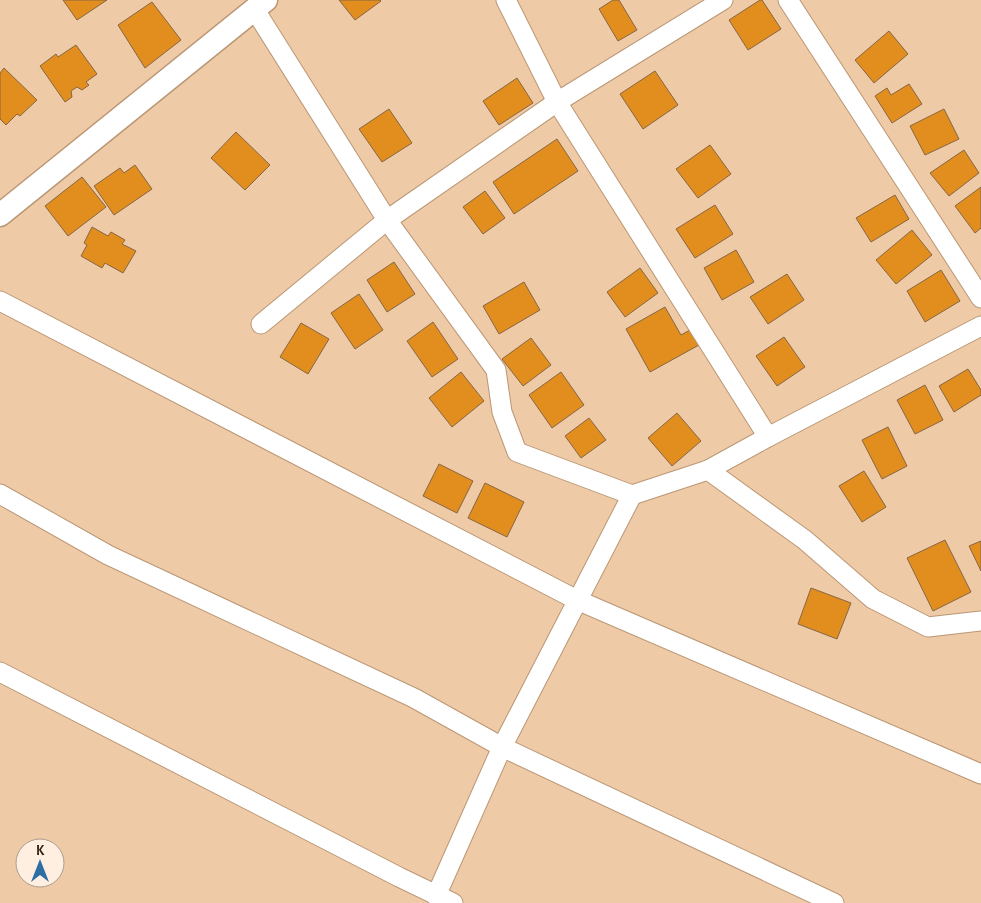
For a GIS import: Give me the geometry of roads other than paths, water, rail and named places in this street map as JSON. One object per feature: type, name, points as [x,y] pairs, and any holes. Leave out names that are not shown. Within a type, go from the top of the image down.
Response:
[{"type":"street","points":[[506,0],[557,102],[768,436]]},
{"type":"street","points":[[261,324],[387,220],[557,102],[723,0]]},
{"type":"street","points":[[788,0],[981,298]]},
{"type":"street","points":[[0,215],[261,5],[387,220],[496,370],[502,412],[516,452],[632,495],[708,470],[768,436],[981,326]]},
{"type":"street","points":[[0,301],[577,600],[981,774]]},
{"type":"street","points":[[708,470],[805,540],[873,599],[928,626],[981,621]]},
{"type":"street","points":[[0,494],[108,555],[414,698],[502,747],[834,903]]},
{"type":"street","points":[[0,672],[445,899],[502,747],[632,495]]}]
